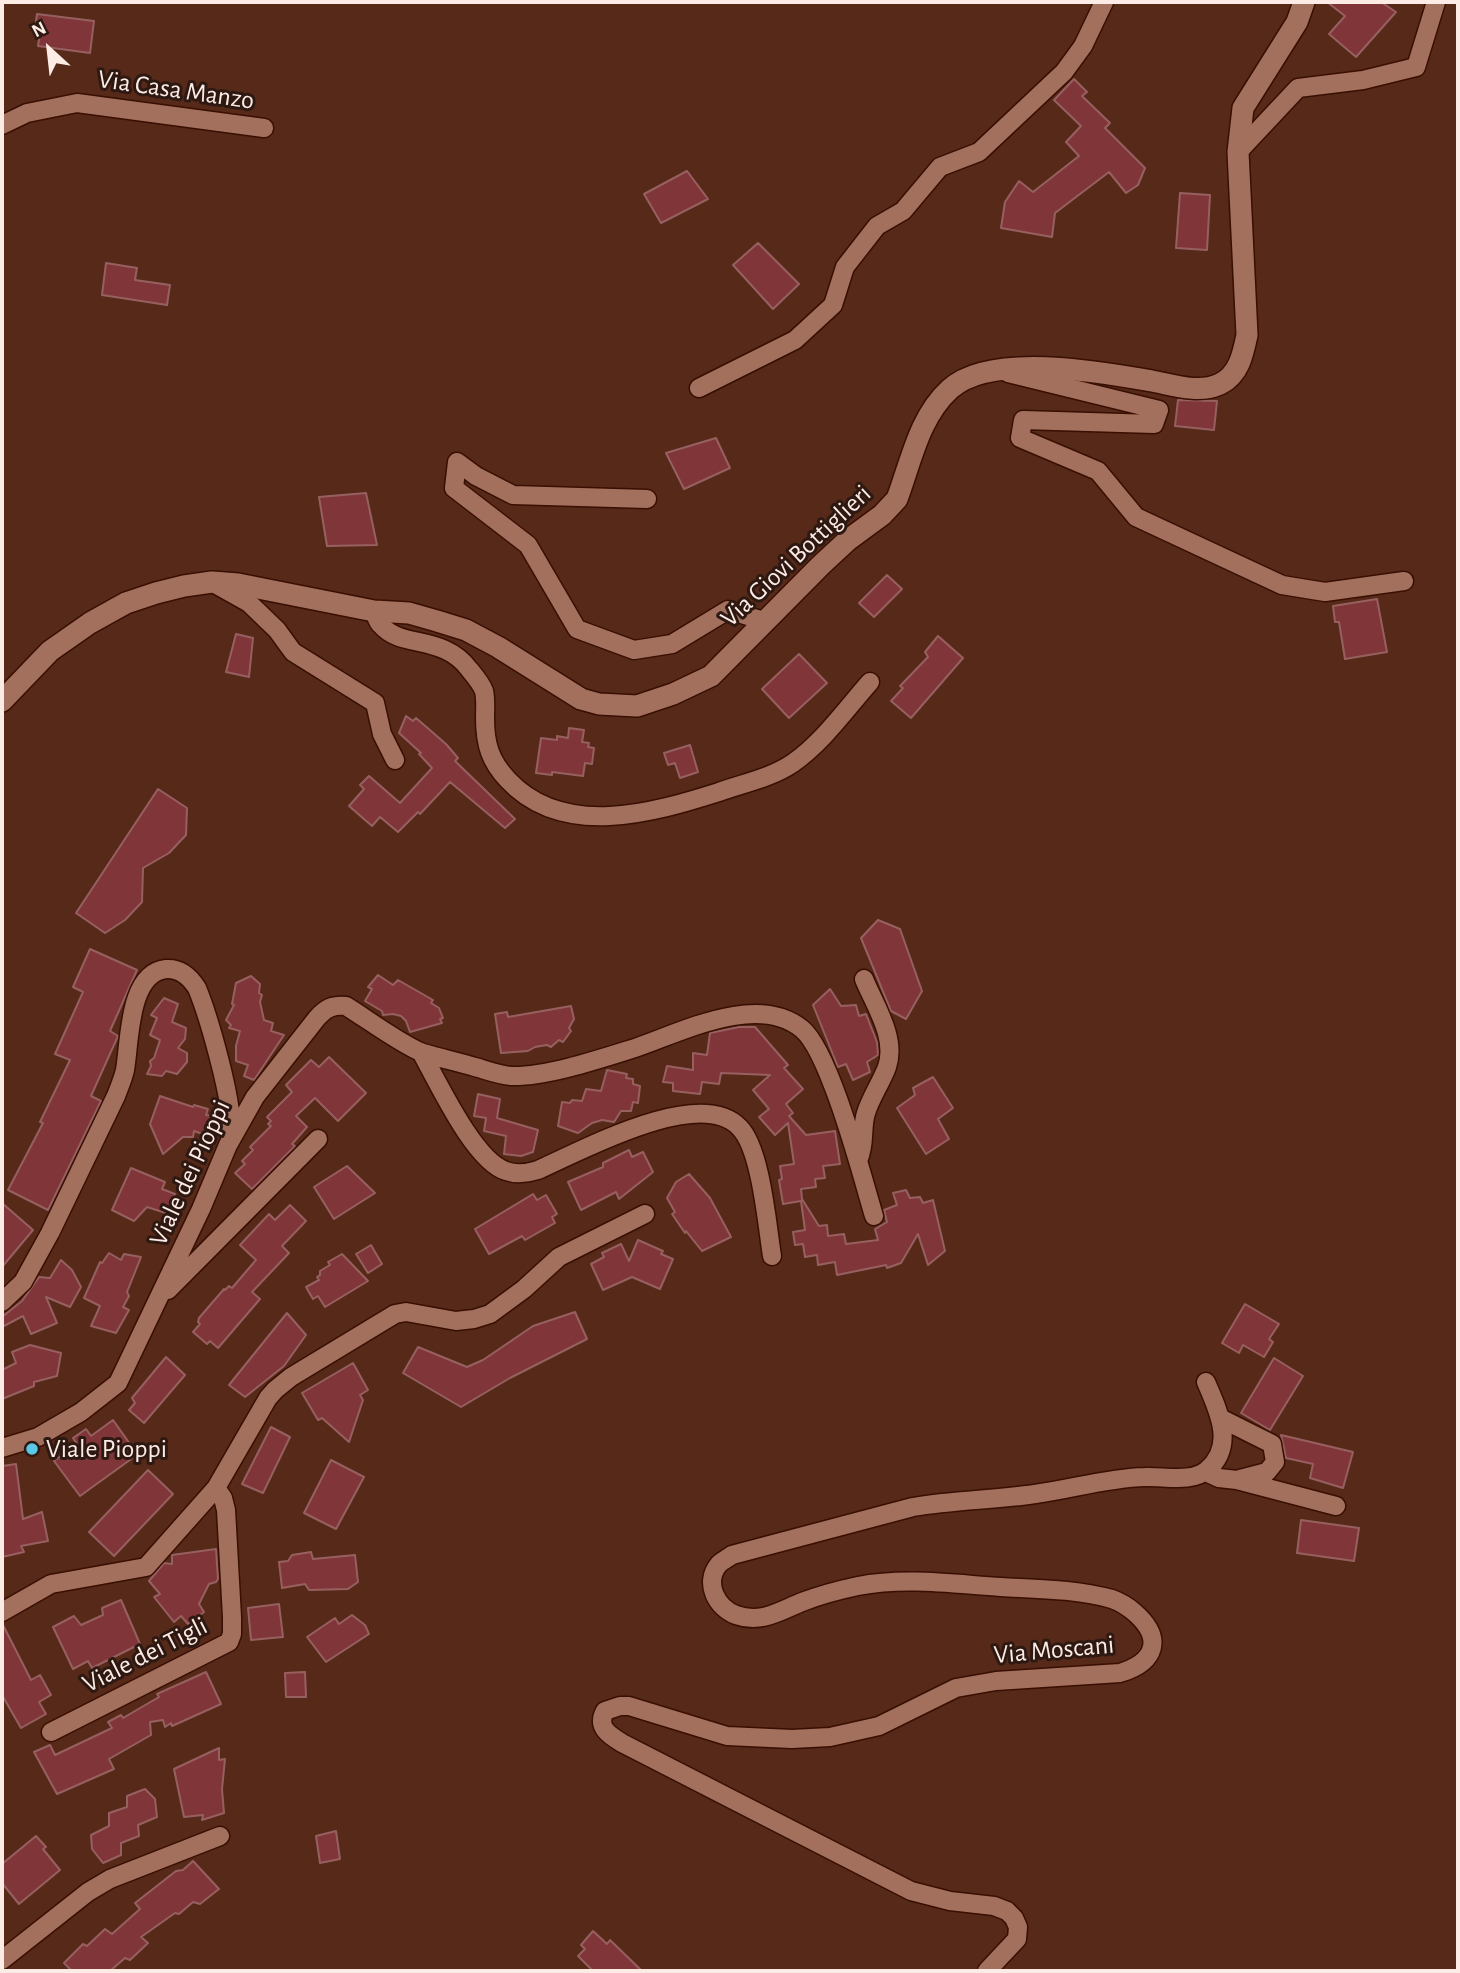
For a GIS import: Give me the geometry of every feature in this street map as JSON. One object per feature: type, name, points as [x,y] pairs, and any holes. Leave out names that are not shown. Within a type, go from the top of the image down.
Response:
[{"type":"street","points":[[699,388],[795,340],[833,305],[845,267],[877,226],[903,211],[940,167],[979,152],[1064,72],[1083,46],[1104,2]]},
{"type":"street","name":"Via Giovi Bottiglieri","points":[[2,701],[50,651],[90,623],[126,603],[184,586],[212,582],[238,584],[374,611],[409,613],[466,630],[581,699],[618,706],[637,706],[655,701],[711,676],[848,540],[891,507],[921,431],[934,407],[949,390],[964,379],[980,373],[998,371],[1071,369],[1195,389],[1210,388],[1228,380],[1240,363],[1247,335],[1238,152],[1243,108],[1297,22],[1304,2]]},
{"type":"street","points":[[1238,152],[1298,88],[1363,80],[1416,67],[1436,2]]},
{"type":"street","name":"Via Casa Manzo","points":[[2,125],[27,113],[77,103],[264,128]]},
{"type":"street","points":[[998,371],[1159,410],[1154,424],[1023,420],[1020,438],[1098,471],[1136,517],[1282,585],[1325,592],[1404,581]]},
{"type":"street","points":[[647,499],[513,495],[476,476],[457,462],[454,488],[528,545],[577,629],[634,650],[672,644],[728,610],[764,621]]},
{"type":"street","points":[[212,582],[249,603],[277,629],[293,652],[375,703],[382,734],[395,760]]},
{"type":"street","points":[[374,611],[380,624],[394,635],[446,649],[467,666],[484,691],[486,746],[491,758],[507,780],[522,793],[547,807],[571,813],[603,817],[657,811],[777,773],[813,747],[870,682]]},
{"type":"street","points":[[2,1302],[23,1282],[104,1121],[124,1072],[138,993],[151,975],[162,970],[181,972],[191,979],[203,1003],[231,1116],[232,1130],[228,1145]]},
{"type":"street","name":"Viale dei Pioppi","points":[[858,1161],[864,1147],[867,1110],[891,1052],[864,979]]},
{"type":"street","name":"Viale dei Pioppi","points":[[2,1448],[38,1437],[81,1412],[118,1383],[201,1209],[228,1145],[255,1097],[317,1018],[334,1005],[346,1006],[421,1052],[508,1076],[533,1075],[635,1047],[709,1020],[765,1014],[786,1020],[801,1028],[823,1058],[858,1161],[873,1216]]},
{"type":"street","points":[[421,1052],[474,1145],[494,1165],[505,1171],[520,1174],[538,1170],[642,1126],[692,1112],[706,1113],[739,1126],[753,1153],[772,1256]]},
{"type":"street","points":[[158,1300],[318,1139]]},
{"type":"street","points":[[2,1612],[51,1584],[146,1567],[216,1488],[268,1398],[291,1377],[395,1314],[406,1312],[456,1321],[490,1314],[559,1257],[645,1214]]},
{"type":"street","points":[[1206,1382],[1222,1419],[1224,1432],[1216,1461],[1206,1472],[1219,1478],[1237,1480],[1336,1506]]},
{"type":"street","points":[[1222,1419],[1272,1444],[1275,1462],[1267,1472],[1237,1480]]},
{"type":"street","name":"Via Moscani","points":[[987,1971],[1017,1939],[1018,1927],[1007,1911],[994,1906],[950,1901],[911,1891],[616,1740],[603,1728],[601,1718],[605,1711],[629,1706],[727,1736],[792,1739],[830,1737],[879,1727],[956,1688],[996,1681],[1120,1673],[1136,1668],[1146,1661],[1150,1652],[1150,1630],[1132,1610],[1111,1599],[1079,1592],[909,1581],[882,1582],[827,1593],[759,1619],[738,1616],[717,1603],[713,1592],[713,1577],[718,1565],[732,1555],[913,1507],[1038,1494],[1120,1477],[1191,1478],[1206,1472]]},
{"type":"street","name":"Viale dei Tigli","points":[[51,1732],[229,1642],[232,1617],[226,1510],[223,1498],[216,1488]]},
{"type":"street","points":[[2,1960],[88,1892],[110,1879],[220,1836]]},
{"type":"building","points":[[1327,2],[1381,2],[1396,12],[1356,57],[1329,34],[1345,16]]},
{"type":"building","points":[[37,14],[94,21],[90,53],[38,46],[40,32],[35,29]]},
{"type":"building","points":[[1074,79],[1087,92],[1082,96],[1110,123],[1105,128],[1145,168],[1138,185],[1126,193],[1109,172],[1055,213],[1052,237],[1001,228],[1005,202],[1019,181],[1033,192],[1079,156],[1066,142],[1081,126],[1054,100]]},
{"type":"building","points":[[687,171],[708,199],[661,223],[644,194]]},
{"type":"building","points":[[1180,193],[1210,195],[1207,250],[1176,248]]},
{"type":"building","points":[[758,243],[799,284],[773,309],[733,265]]},
{"type":"building","points":[[106,263],[137,268],[135,280],[170,285],[167,305],[102,295]]},
{"type":"building","points":[[1178,400],[1217,401],[1214,430],[1175,426]]},
{"type":"building","points":[[716,438],[730,468],[684,489],[666,453]]},
{"type":"building","points":[[366,493],[377,545],[327,546],[319,497]]},
{"type":"building","points":[[887,575],[902,589],[874,617],[859,603]]},
{"type":"building","points":[[1377,599],[1387,652],[1345,659],[1339,622],[1335,622],[1333,606]]},
{"type":"building","points":[[236,634],[253,638],[249,677],[226,672]]},
{"type":"building","points":[[938,636],[963,658],[911,718],[891,701],[903,688],[900,686],[928,657],[925,652]]},
{"type":"building","points":[[799,654],[827,683],[789,718],[762,689]]},
{"type":"building","points":[[406,716],[413,721],[416,718],[446,744],[458,758],[455,761],[515,819],[505,828],[450,782],[420,814],[418,812],[398,832],[380,817],[372,826],[349,806],[364,789],[360,785],[369,776],[400,803],[432,768],[419,754],[421,753],[399,733]]},
{"type":"building","points":[[569,728],[584,730],[582,742],[589,743],[588,747],[594,748],[592,764],[585,763],[583,776],[536,773],[541,738],[568,738]]},
{"type":"building","points":[[690,745],[698,772],[680,778],[675,763],[668,765],[664,753]]},
{"type":"building","points":[[158,789],[187,808],[186,835],[169,853],[143,868],[142,902],[125,920],[105,933],[76,913]]},
{"type":"building","points":[[878,920],[900,929],[922,991],[906,1019],[891,1011],[861,938]]},
{"type":"building","points":[[90,949],[137,970],[110,1031],[118,1036],[91,1096],[101,1101],[48,1210],[8,1190],[43,1123],[40,1122],[70,1060],[55,1054],[83,992],[73,987]]},
{"type":"building","points":[[378,975],[393,985],[398,980],[433,1000],[431,1003],[439,1008],[442,1023],[410,1032],[401,1016],[383,1015],[382,1011],[365,1001],[372,989],[368,987]]},
{"type":"building","points":[[251,976],[260,984],[264,1020],[273,1023],[271,1031],[284,1035],[254,1080],[244,1076],[248,1065],[236,1061],[240,1031],[229,1028],[231,1025],[226,1020],[234,1005],[236,983]]},
{"type":"building","points":[[830,989],[841,1006],[856,1005],[859,1016],[866,1014],[877,1042],[878,1055],[867,1062],[870,1072],[853,1080],[846,1064],[838,1067],[813,1005]]},
{"type":"building","points":[[164,998],[178,1004],[172,1022],[186,1028],[185,1039],[178,1048],[187,1053],[187,1062],[177,1074],[166,1071],[162,1076],[147,1074],[160,1040],[150,1035],[157,1018],[151,1015]]},
{"type":"building","points":[[571,1006],[574,1019],[569,1028],[571,1031],[563,1042],[559,1040],[551,1047],[547,1045],[528,1051],[501,1053],[495,1014],[507,1012],[508,1017]]},
{"type":"building","points":[[739,1027],[755,1027],[788,1065],[784,1068],[803,1089],[786,1104],[793,1113],[789,1116],[806,1135],[835,1131],[840,1164],[823,1166],[825,1178],[815,1179],[816,1187],[801,1189],[802,1199],[819,1226],[827,1225],[828,1236],[844,1234],[846,1244],[878,1240],[875,1229],[887,1222],[884,1210],[897,1205],[893,1193],[906,1190],[910,1198],[920,1197],[923,1203],[933,1200],[945,1251],[928,1265],[918,1234],[901,1263],[887,1268],[886,1265],[837,1275],[835,1262],[818,1265],[817,1255],[805,1257],[803,1244],[795,1245],[793,1232],[805,1230],[801,1201],[783,1204],[779,1180],[782,1179],[780,1166],[794,1164],[788,1123],[775,1135],[759,1117],[769,1109],[753,1090],[770,1075],[721,1073],[719,1084],[702,1082],[700,1094],[673,1091],[673,1083],[663,1082],[667,1066],[693,1070],[693,1053],[707,1055],[710,1033]]},
{"type":"building","points":[[329,1057],[366,1093],[338,1121],[315,1098],[296,1116],[307,1127],[292,1144],[295,1146],[252,1189],[235,1173],[245,1164],[242,1161],[253,1150],[250,1147],[271,1126],[267,1117],[292,1092],[286,1085],[311,1060],[319,1067]]},
{"type":"building","points":[[607,1070],[627,1074],[626,1078],[633,1079],[633,1084],[640,1086],[638,1103],[633,1102],[631,1111],[621,1111],[614,1122],[602,1120],[592,1123],[578,1133],[558,1126],[562,1102],[582,1101],[586,1089],[601,1091]]},
{"type":"building","points":[[933,1077],[953,1108],[938,1119],[949,1139],[926,1154],[897,1108],[915,1095],[913,1088]]},
{"type":"building","points":[[478,1094],[500,1099],[497,1118],[538,1130],[533,1152],[521,1156],[504,1154],[506,1136],[484,1131],[486,1118],[474,1116]]},
{"type":"building","points":[[160,1096],[208,1109],[206,1115],[213,1116],[211,1120],[217,1123],[211,1137],[194,1131],[193,1137],[183,1137],[163,1154],[150,1124]]},
{"type":"building","points":[[629,1150],[632,1157],[643,1152],[653,1172],[619,1199],[616,1192],[581,1210],[568,1182],[603,1167],[603,1163]]},
{"type":"building","points":[[347,1166],[375,1193],[334,1219],[314,1187]]},
{"type":"building","points":[[131,1168],[165,1182],[162,1189],[175,1194],[169,1214],[147,1207],[134,1221],[112,1210]]},
{"type":"building","points":[[689,1174],[710,1198],[731,1237],[702,1251],[672,1214],[675,1212],[667,1198],[676,1182]]},
{"type":"building","points":[[533,1194],[537,1200],[546,1195],[557,1214],[552,1217],[555,1223],[525,1240],[522,1236],[489,1254],[475,1229]]},
{"type":"building","points":[[2,1203],[33,1230],[2,1267]]},
{"type":"building","points":[[290,1205],[306,1221],[282,1246],[289,1253],[252,1292],[260,1299],[218,1348],[210,1341],[207,1344],[193,1332],[200,1324],[199,1318],[224,1289],[229,1286],[232,1288],[256,1260],[240,1245],[269,1214],[275,1220]]},
{"type":"building","points":[[638,1240],[663,1251],[661,1254],[673,1259],[660,1289],[632,1277],[603,1290],[591,1264],[604,1257],[602,1253],[621,1244],[629,1261]]},
{"type":"building","points":[[371,1245],[382,1264],[368,1273],[356,1254]]},
{"type":"building","points":[[109,1253],[121,1260],[124,1254],[141,1257],[123,1307],[129,1310],[116,1333],[91,1326],[100,1306],[84,1298],[100,1262],[102,1263]]},
{"type":"building","points":[[342,1254],[368,1281],[325,1307],[318,1296],[313,1299],[306,1287],[319,1280],[317,1277],[320,1271],[330,1265],[328,1262]]},
{"type":"building","points":[[61,1260],[72,1270],[81,1287],[70,1307],[46,1297],[57,1323],[31,1334],[23,1316],[2,1327],[2,1317],[22,1301],[39,1277],[50,1278]]},
{"type":"building","points":[[1245,1304],[1279,1324],[1269,1339],[1273,1342],[1264,1357],[1243,1345],[1239,1353],[1222,1343]]},
{"type":"building","points":[[575,1312],[587,1339],[510,1378],[461,1407],[403,1373],[418,1347],[467,1367],[483,1360],[533,1326]]},
{"type":"building","points":[[287,1313],[306,1335],[284,1366],[245,1397],[229,1385]]},
{"type":"building","points":[[30,1345],[61,1353],[57,1376],[34,1382],[34,1386],[2,1399],[2,1370],[16,1363],[12,1352]]},
{"type":"building","points":[[166,1357],[185,1375],[144,1423],[129,1410],[135,1403],[132,1398]]},
{"type":"building","points":[[1274,1358],[1303,1376],[1270,1430],[1241,1413]]},
{"type":"building","points":[[353,1363],[368,1390],[360,1395],[363,1400],[349,1442],[322,1418],[318,1420],[302,1393]]},
{"type":"building","points":[[113,1420],[135,1451],[131,1454],[134,1457],[80,1496],[54,1461],[77,1444],[73,1438],[86,1429],[91,1436]]},
{"type":"building","points":[[271,1427],[290,1437],[263,1493],[242,1484]]},
{"type":"building","points":[[1281,1435],[1353,1452],[1343,1488],[1310,1478],[1313,1464],[1286,1458]]},
{"type":"building","points":[[331,1460],[364,1477],[336,1529],[304,1513]]},
{"type":"building","points":[[16,1464],[23,1519],[42,1512],[48,1541],[21,1546],[24,1552],[2,1557],[2,1466]]},
{"type":"building","points":[[148,1470],[173,1494],[114,1556],[89,1532]]},
{"type":"building","points":[[1301,1520],[1359,1528],[1354,1561],[1297,1553]]},
{"type":"building","points":[[216,1549],[218,1579],[209,1584],[199,1604],[204,1612],[188,1624],[181,1616],[174,1622],[154,1597],[160,1594],[149,1581],[164,1563],[172,1564],[172,1555]]},
{"type":"building","points":[[311,1552],[313,1559],[355,1555],[358,1582],[348,1589],[309,1590],[305,1584],[282,1588],[279,1562],[288,1561],[292,1555]]},
{"type":"building","points":[[121,1600],[140,1644],[92,1668],[88,1661],[73,1669],[53,1627],[74,1616],[81,1625],[103,1615],[102,1608]]},
{"type":"building","points":[[279,1604],[283,1637],[251,1640],[248,1608]]},
{"type":"building","points":[[352,1615],[365,1625],[369,1634],[326,1662],[307,1637],[335,1618],[339,1624]]},
{"type":"building","points":[[2,1623],[31,1680],[40,1675],[51,1695],[39,1702],[46,1714],[21,1728],[2,1695]]},
{"type":"building","points":[[206,1672],[221,1704],[172,1726],[171,1723],[165,1727],[163,1720],[150,1722],[151,1735],[109,1759],[114,1769],[57,1794],[34,1752],[50,1745],[55,1755],[112,1728],[108,1722],[121,1715],[123,1718],[159,1697],[157,1694]]},
{"type":"building","points":[[305,1672],[306,1697],[286,1697],[285,1673]]},
{"type":"building","points":[[219,1748],[219,1760],[225,1759],[222,1789],[224,1813],[202,1820],[203,1815],[184,1817],[174,1769]]},
{"type":"building","points":[[145,1789],[155,1799],[157,1817],[138,1825],[139,1836],[121,1843],[121,1855],[103,1863],[92,1849],[91,1835],[109,1826],[109,1813],[127,1807],[127,1796]]},
{"type":"building","points":[[336,1831],[340,1859],[320,1863],[316,1836]]},
{"type":"building","points":[[36,1836],[60,1870],[19,1904],[2,1883],[2,1864]]},
{"type":"building","points":[[193,1861],[219,1889],[200,1904],[193,1902],[179,1914],[175,1913],[141,1937],[148,1943],[130,1960],[125,1958],[110,1971],[72,1971],[64,1963],[83,1944],[87,1946],[105,1929],[112,1934],[140,1909],[135,1903]]},
{"type":"building","points":[[593,1931],[607,1944],[610,1940],[642,1971],[593,1971],[578,1956],[585,1949],[581,1945]]},
{"type":"place","name":"Viale Pioppi","points":[[32,1449]]}]
